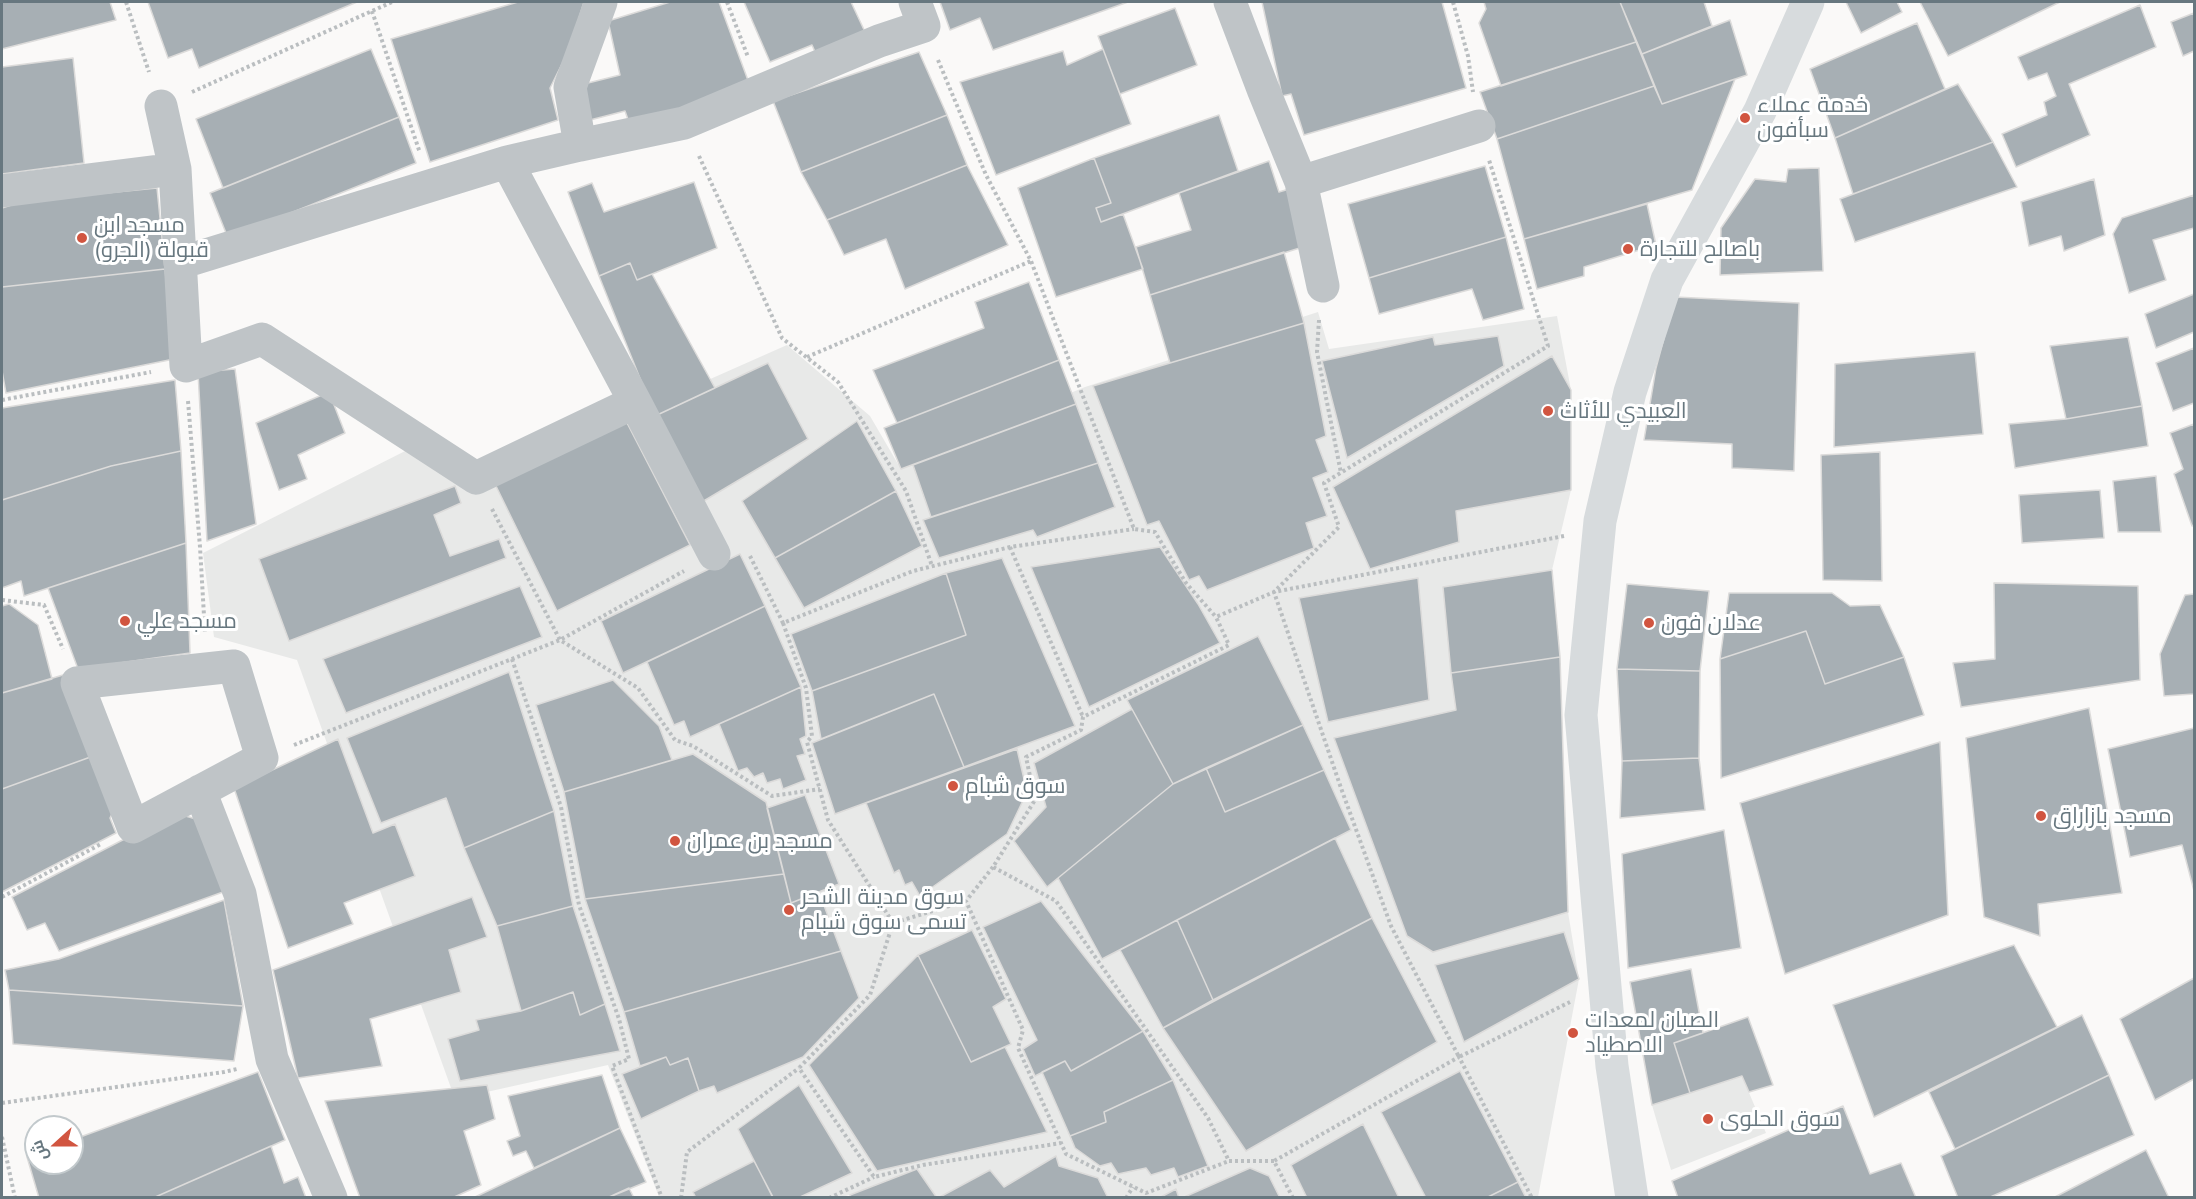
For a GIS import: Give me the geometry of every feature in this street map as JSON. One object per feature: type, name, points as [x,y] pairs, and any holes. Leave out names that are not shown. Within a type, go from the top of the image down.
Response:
[{"type":"main road","points":[[1632,1197],[1612,1066],[1581,715],[1600,530],[1630,392],[1667,280],[1760,111],[1808,2]]},
{"type":"street","points":[[580,145],[570,87],[601,2]]},
{"type":"street","points":[[1230,2],[1301,182],[1323,286]]},
{"type":"street","points":[[180,263],[507,162],[684,123],[879,41],[919,14]]},
{"type":"street","points":[[161,106],[175,169],[186,366],[262,339],[476,478],[635,402]]},
{"type":"street","points":[[1301,182],[1479,126]]},
{"type":"street","points":[[507,162],[714,554]]},
{"type":"street","points":[[2,191],[175,169]]},
{"type":"street","points":[[234,666],[262,758],[134,827],[77,683],[206,669],[234,666]]},
{"type":"street","points":[[200,791],[240,894],[272,1059],[332,1197]]},
{"type":"path","points":[[126,2],[161,106],[389,2]]},
{"type":"path","points":[[727,2],[762,91]]},
{"type":"path","points":[[1274,592],[1339,527],[1324,483],[1548,346],[1479,126],[1468,56],[1453,2]]},
{"type":"path","points":[[372,11],[431,185]]},
{"type":"path","points":[[919,14],[986,175],[1031,261],[1134,530]]},
{"type":"path","points":[[684,123],[782,338],[838,382],[906,491],[932,566]]},
{"type":"path","points":[[807,357],[1031,261]]},
{"type":"path","points":[[1323,286],[1317,352],[1341,473]]},
{"type":"path","points":[[2,400],[186,366],[200,547],[206,669]]},
{"type":"path","points":[[476,478],[560,640],[638,688],[675,740],[693,746],[772,796],[820,789]]},
{"type":"path","points":[[783,623],[913,571],[932,566],[1011,547],[1134,530],[1155,532],[1186,583],[1216,617],[1229,645],[1083,717]]},
{"type":"path","points":[[1216,617],[1274,592],[1600,530]]},
{"type":"path","points":[[262,758],[560,640],[742,539],[783,623],[806,688],[812,736],[807,742],[828,820],[893,923],[870,995],[799,1068],[687,1152],[681,1197]]},
{"type":"path","points":[[893,923],[966,901],[993,867],[1035,800],[1026,757],[1081,730],[1083,717],[1011,547]]},
{"type":"path","points":[[1274,592],[1391,926],[1532,1197]]},
{"type":"path","points":[[2,600],[44,605],[77,683]]},
{"type":"path","points":[[512,658],[561,807],[579,905],[619,1019],[629,1059],[612,1066],[662,1197]]},
{"type":"path","points":[[2,897],[134,827]]},
{"type":"path","points":[[993,867],[1056,901],[1209,1118],[1229,1161]]},
{"type":"path","points":[[966,901],[1023,1030],[1018,1048],[1066,1154],[1146,1193],[1229,1161],[1274,1161],[1459,1056],[1605,985]]},
{"type":"path","points":[[2,1103],[224,1072],[272,1059]]},
{"type":"path","points":[[799,1068],[874,1177]]},
{"type":"path","points":[[2,1137],[15,1197]]},
{"type":"path","points":[[829,1197],[874,1177],[923,1165],[1061,1143]]},
{"type":"path","points":[[1274,1161],[1293,1197]]},
{"type":"path","points":[[1126,1197],[1133,1187]]},
{"type":"path","points":[[842,1192],[845,1197]]},
{"type":"shaded area","name":"سوق شبام","points":[[1318,312],[1329,349],[1557,316],[1571,390],[1571,490],[1552,570],[1560,657],[1568,912],[1579,979],[1538,1197],[851,1198],[850,1195],[836,1198],[659,1197],[608,1065],[455,1099],[297,660],[214,637],[203,553],[425,441],[487,478],[787,345],[870,416],[898,464],[1085,387]]},
{"type":"shaded area","name":"سوق الحلوى","points":[[1742,1076],[1766,1133],[1671,1170],[1652,1105]]},
{"type":"building","points":[[2,2],[110,2],[116,20],[2,49]]},
{"type":"building","points":[[148,2],[357,2],[199,68],[192,49],[168,58]]},
{"type":"building","points":[[518,2],[584,2],[569,50],[550,88],[558,120],[430,162],[391,39]]},
{"type":"building","points":[[670,2],[719,2],[749,83],[631,128],[625,111],[590,120],[584,84],[620,75],[608,21]]},
{"type":"building","points":[[744,2],[851,2],[866,34],[816,54],[812,45],[770,62]]},
{"type":"building","points":[[940,2],[1128,2],[993,50],[980,18],[950,30]]},
{"type":"building","points":[[1262,2],[1442,2],[1466,88],[1304,135],[1291,94],[1282,96]]},
{"type":"building","points":[[1484,2],[1620,2],[1636,42],[1501,86],[1479,23],[1486,9]]},
{"type":"building","points":[[1620,2],[1704,2],[1712,26],[1642,54]]},
{"type":"building","points":[[1846,2],[1897,2],[1902,12],[1861,33]]},
{"type":"building","points":[[1920,2],[2060,2],[1948,56]]},
{"type":"building","points":[[2140,5],[2156,47],[2069,84],[2090,135],[2016,167],[2002,134],[2047,115],[2044,102],[2056,96],[2047,73],[2028,80],[2018,57]]},
{"type":"building","points":[[1175,8],[1197,65],[1120,94],[1098,36]]},
{"type":"building","points":[[2194,13],[2194,51],[2183,56],[2171,22]]},
{"type":"building","points":[[1730,20],[1747,75],[1662,104],[1642,54]]},
{"type":"building","points":[[1917,23],[1945,89],[1835,138],[1810,69]]},
{"type":"building","points":[[1636,42],[1654,86],[1497,139],[1480,92]]},
{"type":"building","points":[[371,49],[399,117],[223,188],[196,119]]},
{"type":"building","points":[[1103,49],[1131,124],[996,175],[960,82],[1063,51],[1067,65]]},
{"type":"building","points":[[919,52],[947,115],[801,172],[773,101]]},
{"type":"building","points":[[73,58],[84,163],[2,174],[2,67]]},
{"type":"building","points":[[1735,79],[1692,190],[1524,239],[1497,139],[1654,86],[1662,104]]},
{"type":"building","points":[[1958,84],[1993,142],[1853,194],[1835,138]]},
{"type":"building","points":[[947,115],[967,165],[827,220],[801,172]]},
{"type":"building","points":[[1219,115],[1238,171],[1101,222],[1096,208],[1111,203],[1094,158]]},
{"type":"building","points":[[399,117],[416,163],[228,238],[210,193]]},
{"type":"building","points":[[1993,142],[2017,187],[1855,242],[1840,199]]},
{"type":"building","points":[[1094,158],[1111,203],[1096,208],[1101,222],[1123,214],[1143,269],[1056,297],[1018,188]]},
{"type":"building","points":[[1269,161],[1279,192],[1289,189],[1306,246],[1150,295],[1136,247],[1191,230],[1179,193]]},
{"type":"building","points":[[967,165],[1008,245],[905,289],[886,239],[844,255],[827,220]]},
{"type":"building","points":[[1485,166],[1506,237],[1369,278],[1348,204]]},
{"type":"building","points":[[1819,168],[1823,271],[1720,275],[1721,228],[1755,179],[1786,182],[1788,169]]},
{"type":"building","points":[[2094,179],[2105,235],[2064,251],[2061,236],[2029,246],[2021,202]]},
{"type":"building","points":[[694,182],[717,248],[637,280],[630,263],[599,276],[568,192],[592,183],[604,212]]},
{"type":"building","name":"مسجد ابن قبولة (الجرو)","points":[[157,188],[165,269],[2,287],[2,208],[24,201]]},
{"type":"building","points":[[2194,195],[2194,228],[2153,240],[2166,280],[2129,293],[2113,234],[2122,218]]},
{"type":"building","points":[[1647,204],[1656,245],[1584,267],[1584,276],[1537,289],[1524,239]]},
{"type":"building","points":[[1506,237],[1524,309],[1483,320],[1472,289],[1379,314],[1369,278]]},
{"type":"building","points":[[1284,252],[1304,323],[1170,363],[1150,295]]},
{"type":"building","points":[[630,263],[637,280],[652,274],[715,388],[655,416],[599,276]]},
{"type":"building","points":[[165,269],[174,359],[6,393],[2,371],[2,287]]},
{"type":"building","points":[[1029,282],[1059,360],[897,423],[873,370],[984,328],[975,302]]},
{"type":"building","points":[[2194,294],[2194,332],[2156,348],[2145,314]]},
{"type":"building","points":[[1675,297],[1799,303],[1794,471],[1732,468],[1732,444],[1644,440],[1656,368]]},
{"type":"building","points":[[1304,323],[1326,436],[1316,440],[1328,472],[1313,478],[1327,516],[1306,523],[1314,548],[1207,590],[1199,576],[1189,580],[1159,521],[1147,525],[1093,386]]},
{"type":"building","points":[[1498,336],[1504,366],[1347,458],[1322,361],[1433,337],[1435,345]]},
{"type":"building","points":[[2128,337],[2142,406],[2066,419],[2050,346]]},
{"type":"building","points":[[2194,348],[2194,403],[2173,411],[2156,363]]},
{"type":"building","points":[[1975,352],[1983,434],[1834,447],[1835,364]]},
{"type":"building","points":[[1552,356],[1571,390],[1571,490],[1456,511],[1459,542],[1370,569],[1333,487]]},
{"type":"building","points":[[1059,360],[1076,404],[901,469],[884,428]]},
{"type":"building","points":[[768,363],[808,439],[702,502],[655,416]]},
{"type":"building","points":[[235,369],[256,524],[207,541],[198,372]]},
{"type":"building","points":[[175,380],[181,451],[111,466],[2,500],[2,408]]},
{"type":"building","points":[[329,392],[345,433],[298,455],[307,479],[279,490],[256,423]]},
{"type":"building","points":[[1076,404],[1098,463],[931,517],[913,465]]},
{"type":"building","points":[[2142,406],[2148,446],[2015,468],[2009,424],[2066,419]]},
{"type":"building","points":[[626,421],[690,545],[557,611],[495,484]]},
{"type":"building","points":[[857,421],[896,491],[775,558],[742,501]]},
{"type":"building","points":[[2194,424],[2194,525],[2192,526],[2174,474],[2183,469],[2170,433]]},
{"type":"building","points":[[181,451],[186,543],[24,596],[21,581],[2,588],[2,500],[111,466]]},
{"type":"building","points":[[1880,452],[1882,581],[1823,580],[1821,455]]},
{"type":"building","points":[[1098,463],[1115,507],[1037,537],[1033,530],[939,558],[923,520]]},
{"type":"building","points":[[2156,476],[2161,532],[2118,532],[2113,481]]},
{"type":"building","points":[[455,486],[461,503],[434,515],[450,556],[499,539],[506,558],[289,641],[259,559]]},
{"type":"building","points":[[2100,490],[2104,538],[2022,543],[2019,495]]},
{"type":"building","points":[[896,491],[922,546],[804,608],[775,558]]},
{"type":"building","name":"مسجد علي","points":[[186,543],[190,653],[78,669],[48,588]]},
{"type":"building","points":[[1160,547],[1198,604],[1220,643],[1089,707],[1031,567]]},
{"type":"building","points":[[740,554],[765,606],[623,673],[601,621]]},
{"type":"building","points":[[1002,558],[1075,726],[964,767],[934,694],[821,739],[812,691],[966,635],[946,573]]},
{"type":"building","points":[[1552,570],[1560,657],[1451,673],[1443,587]]},
{"type":"building","points":[[946,573],[966,635],[812,691],[791,634]]},
{"type":"building","points":[[1418,578],[1429,700],[1328,722],[1299,598]]},
{"type":"building","points":[[1994,583],[2138,586],[2140,680],[1961,707],[1953,663],[1995,659]]},
{"type":"building","points":[[1627,584],[1709,591],[1700,671],[1617,669]]},
{"type":"building","points":[[520,586],[542,637],[346,713],[323,659]]},
{"type":"building","points":[[1729,593],[1832,593],[1850,606],[1880,605],[1904,657],[1825,684],[1806,631],[1720,659]]},
{"type":"building","points":[[2194,594],[2194,694],[2164,696],[2160,654],[2185,595]]},
{"type":"building","points":[[9,604],[38,625],[52,679],[2,693],[2,606]]},
{"type":"building","points":[[765,606],[801,687],[690,737],[684,721],[674,725],[647,662]]},
{"type":"building","points":[[1806,631],[1825,684],[1904,657],[1924,715],[1721,778],[1720,659]]},
{"type":"building","points":[[1258,636],[1303,725],[1173,784],[1127,700]]},
{"type":"building","points":[[1560,657],[1568,912],[1433,952],[1407,936],[1334,738],[1456,710],[1451,673]]},
{"type":"building","points":[[1617,669],[1700,671],[1699,758],[1622,761]]},
{"type":"building","points":[[509,672],[554,811],[464,848],[446,798],[381,823],[347,738]]},
{"type":"building","points":[[63,675],[96,755],[2,789],[2,693]]},
{"type":"building","points":[[613,680],[659,726],[672,760],[564,792],[536,705]]},
{"type":"building","points":[[801,687],[806,736],[800,739],[805,754],[797,756],[806,780],[783,789],[780,779],[767,783],[763,773],[754,777],[747,768],[738,771],[719,724]]},
{"type":"building","points":[[934,694],[964,767],[835,814],[812,743]]},
{"type":"building","name":"مسجد بازاراق","points":[[2089,708],[2122,893],[2038,904],[2040,936],[1984,917],[1966,738]]},
{"type":"building","points":[[1132,709],[1173,784],[1047,887],[1014,841],[1046,807],[1034,763]]},
{"type":"building","points":[[1303,725],[1324,770],[1225,812],[1206,768]]},
{"type":"building","points":[[2194,728],[2194,891],[2182,845],[2130,857],[2108,749]]},
{"type":"building","points":[[338,739],[373,833],[395,824],[415,876],[344,903],[353,924],[288,948],[234,788]]},
{"type":"building","points":[[1940,742],[1948,915],[1785,974],[1740,803]]},
{"type":"building","points":[[1017,749],[1027,792],[1007,834],[920,896],[912,882],[905,885],[899,870],[894,873],[866,803]]},
{"type":"building","name":"مسجد بن عمران","points":[[693,754],[766,802],[784,874],[585,899],[564,792]]},
{"type":"building","points":[[96,755],[116,805],[110,818],[116,833],[2,892],[2,789]]},
{"type":"building","points":[[1699,758],[1705,810],[1620,818],[1622,761]]},
{"type":"building","points":[[1206,768],[1225,812],[1324,770],[1351,830],[1102,959],[1058,878],[1173,784]]},
{"type":"building","points":[[805,795],[839,884],[791,903],[767,808]]},
{"type":"building","points":[[554,811],[573,906],[497,926],[464,848]]},
{"type":"building","points":[[175,813],[196,819],[223,892],[59,951],[45,923],[27,930],[12,897]]},
{"type":"building","points":[[1724,830],[1741,948],[1628,968],[1622,854]]},
{"type":"building","points":[[1335,838],[1372,918],[1213,1000],[1177,920]]},
{"type":"building","points":[[784,874],[791,903],[819,892],[841,951],[624,1012],[585,899]]},
{"type":"building","points":[[472,897],[487,937],[449,950],[461,992],[370,1019],[382,1066],[298,1078],[273,970]]},
{"type":"building","points":[[224,900],[243,1006],[9,990],[5,970],[59,959]]},
{"type":"building","points":[[1041,901],[1143,1031],[1071,1071],[1065,1061],[1035,1076],[1023,1049],[1037,1040],[983,927]]},
{"type":"building","points":[[573,906],[605,1004],[580,1015],[573,992],[521,1011],[497,926]]},
{"type":"building","points":[[1372,918],[1437,1042],[1246,1151],[1163,1028]]},
{"type":"building","points":[[1177,920],[1213,1000],[1163,1028],[1120,950]]},
{"type":"building","points":[[972,930],[1006,999],[993,1007],[1011,1044],[971,1062],[918,955]]},
{"type":"building","points":[[1564,932],[1579,979],[1464,1042],[1435,965]]},
{"type":"building","points":[[2014,945],[2057,1027],[1874,1117],[1833,1005]]},
{"type":"building","points":[[841,951],[859,998],[803,1057],[717,1093],[714,1086],[699,1091],[688,1058],[670,1065],[666,1057],[640,1066],[624,1012]]},
{"type":"building","points":[[918,955],[971,1062],[1005,1047],[1047,1132],[877,1171],[809,1065]]},
{"type":"building","points":[[1691,969],[1703,1033],[1674,1043],[1690,1093],[1652,1105],[1630,982]]},
{"type":"building","points":[[2194,978],[2194,1079],[2155,1100],[2120,1019]]},
{"type":"building","points":[[9,990],[243,1006],[234,1061],[13,1044]]},
{"type":"building","points":[[573,992],[580,1015],[605,1004],[620,1051],[460,1081],[448,1039],[479,1030],[476,1020],[521,1011]]},
{"type":"building","points":[[2082,1015],[2109,1075],[1955,1149],[1929,1092]]},
{"type":"building","points":[[1748,1017],[1773,1085],[1749,1092],[1742,1076],[1690,1093],[1674,1043]]},
{"type":"building","points":[[1143,1031],[1173,1080],[1104,1112],[1106,1122],[1070,1136],[1042,1072],[1065,1061],[1071,1071]]},
{"type":"building","points":[[666,1057],[670,1065],[688,1058],[699,1091],[641,1119],[622,1074]]},
{"type":"building","points":[[1460,1071],[1518,1182],[1486,1198],[1426,1198],[1381,1112]]},
{"type":"building","points":[[258,1072],[285,1140],[153,1198],[39,1198],[32,1175],[84,1175],[84,1136]]},
{"type":"building","points":[[602,1075],[620,1128],[534,1168],[526,1151],[513,1156],[507,1141],[520,1136],[508,1096]]},
{"type":"building","points":[[2109,1075],[2134,1135],[1988,1198],[1958,1198],[1941,1156]]},
{"type":"building","points":[[1173,1080],[1208,1166],[1178,1177],[1174,1168],[1151,1175],[1146,1168],[1118,1174],[1111,1163],[1100,1166],[1075,1148],[1070,1136],[1106,1122],[1104,1112]]},
{"type":"building","points":[[487,1085],[495,1119],[464,1131],[481,1185],[452,1198],[360,1198],[325,1101]]},
{"type":"building","points":[[799,1085],[852,1173],[798,1198],[773,1198],[738,1129]]},
{"type":"building","points":[[1843,1106],[1870,1174],[1901,1163],[1916,1198],[1678,1198],[1672,1181]]},
{"type":"building","points":[[1363,1124],[1399,1198],[1307,1198],[1291,1165]]},
{"type":"building","points":[[620,1128],[646,1182],[607,1198],[473,1198]]},
{"type":"building","points":[[271,1146],[284,1183],[298,1177],[306,1198],[153,1198]]},
{"type":"building","points":[[2146,1150],[2169,1198],[2053,1198]]},
{"type":"building","points":[[1056,1156],[1059,1166],[1098,1178],[1108,1198],[938,1198],[990,1170],[1004,1187]]},
{"type":"building","points":[[754,1161],[773,1197],[696,1198],[693,1192]]},
{"type":"building","points":[[1250,1168],[1269,1176],[1280,1198],[1182,1198]]},
{"type":"building","points":[[917,1169],[937,1198],[851,1198],[850,1195]]},
{"type":"building","points":[[1518,1182],[1526,1198],[1486,1198]]},
{"type":"building","points":[[629,1188],[634,1198],[607,1198]]},
{"type":"building","points":[[1176,1189],[1179,1198],[1159,1198]]},
{"type":"place","name":"خدمة عملاء سبأفون","points":[[1745,118]]},
{"type":"place","name":"مسجد ابن قبولة (الجرو)","points":[[82,238]]},
{"type":"place","name":"باصالح للتجارة","points":[[1628,249]]},
{"type":"place","name":"العبيدي للأثاث","points":[[1548,411]]},
{"type":"place","name":"مسجد علي","points":[[125,621]]},
{"type":"place","name":"عدلان فون","points":[[1649,623]]},
{"type":"place","name":"سوق شبام","points":[[953,786]]},
{"type":"place","name":"مسجد بازاراق","points":[[2041,816]]},
{"type":"place","name":"مسجد بن عمران","points":[[675,841]]},
{"type":"place","name":"سوق مدينة الشحر تسمى سوق شبام","points":[[789,910]]},
{"type":"place","name":"الصبان لمعدات الاصطياد","points":[[1573,1033]]},
{"type":"place","name":"سوق الحلوى","points":[[1708,1119]]}]
